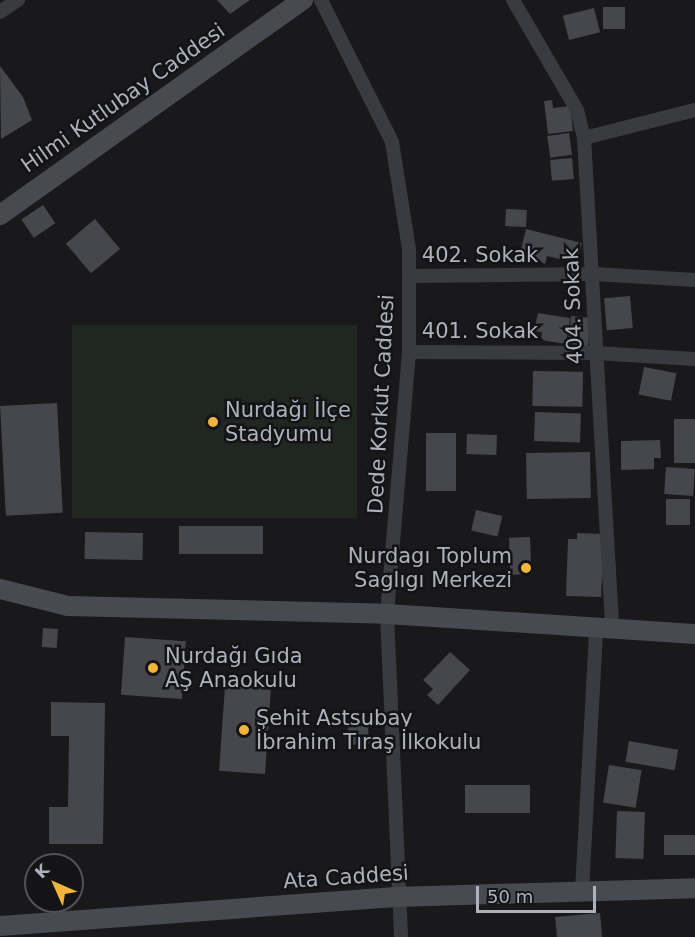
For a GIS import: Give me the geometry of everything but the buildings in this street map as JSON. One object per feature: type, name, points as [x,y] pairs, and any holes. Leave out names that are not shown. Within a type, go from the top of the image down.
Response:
[{"type":"street","points":[[0,12],[18,0]]},
{"type":"street","name":"Hilmi Kutlubay Caddesi","points":[[2,210],[303,0]]},
{"type":"street","name":"Dede Korkut Caddesi","points":[[321,0],[392,142],[409,249],[409,352],[387,614],[396,897],[400,937]]},
{"type":"street","name":"404. Sokak","points":[[513,0],[577,110],[584,138],[594,274],[604,629],[582,891]]},
{"type":"street","points":[[584,138],[695,110]]},
{"type":"street","name":"402. Sokak","points":[[409,276],[594,274],[695,280]]},
{"type":"street","name":"401. Sokak","points":[[409,352],[595,353],[695,359]]},
{"type":"street","points":[[0,589],[68,606],[387,614],[695,634]]},
{"type":"street","name":"Ata Caddesi","points":[[0,926],[396,897],[695,888]]},
{"type":"shaded area","name":"Nurdağı İlçe Stadyumu","points":[[72,325],[357,325],[357,518],[72,518]]},
{"type":"place","name":"Nurdağı İlçe Stadyumu","points":[[213,422]]},
{"type":"place","name":"Nurdagı Toplum Saglıgı Merkezi","points":[[526,568]]},
{"type":"place","name":"Nurdağı Gıda AŞ Anaokulu","points":[[153,668]]},
{"type":"place","name":"Şehit Astsubay İbrahim Tıraş İlkokulu","points":[[244,730]]}]
